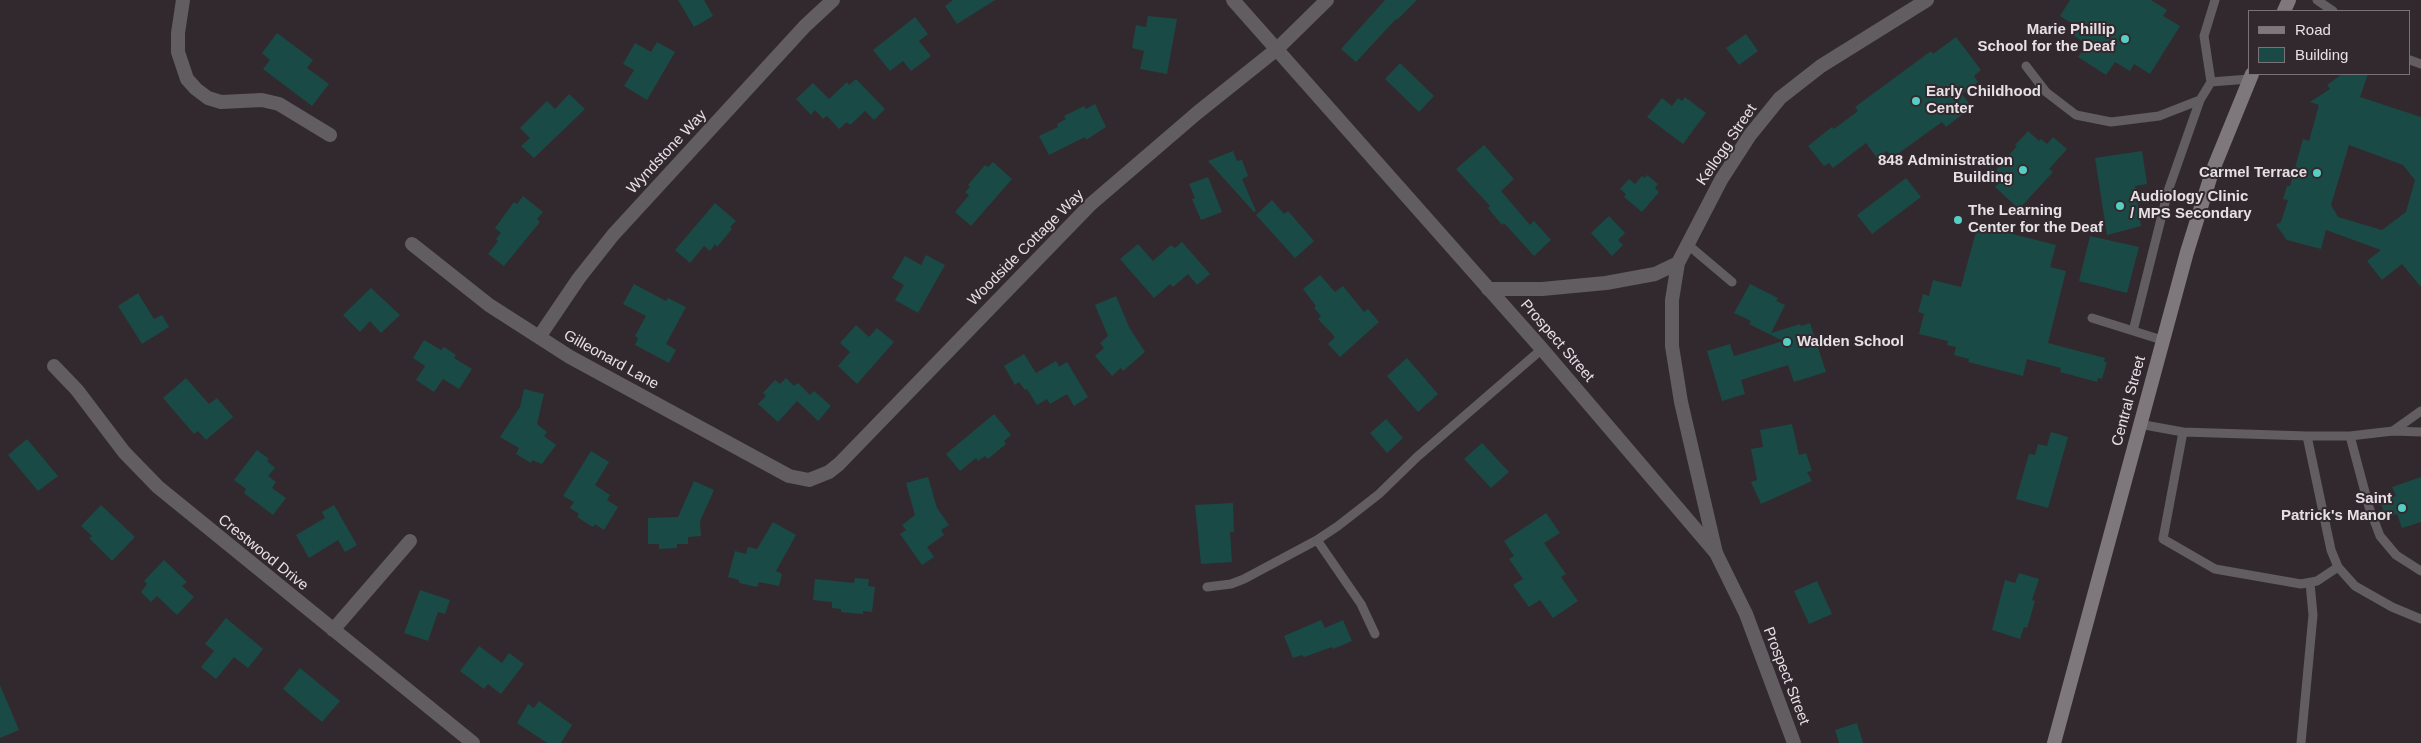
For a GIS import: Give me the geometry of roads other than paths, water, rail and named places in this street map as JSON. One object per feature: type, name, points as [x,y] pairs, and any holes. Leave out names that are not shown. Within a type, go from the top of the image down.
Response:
[{"type":"main road","name":"Central Street","points":[[2054,743],[2162,340],[2206,191],[2228,130],[2251,76]]},
{"type":"street","points":[[183,0],[178,33],[178,52],[187,78],[196,89],[208,98],[221,102],[262,100],[279,104],[330,135]]},
{"type":"street","name":"Wyndstone Way","points":[[539,338],[579,278],[613,235],[805,26],[833,0]]},
{"type":"street","name":"Prospect Street","points":[[1233,0],[1542,349],[1716,552],[1746,614],[1794,743]]},
{"type":"street","name":"Woodside Cottage Way","points":[[809,480],[830,472],[839,464],[1091,204],[1197,113],[1277,49],[1327,0]]},
{"type":"street","name":"Kellogg Street","points":[[1716,552],[1681,402],[1672,346],[1672,300],[1678,263],[1737,155],[1765,114],[1780,98],[1821,66],[1928,0]]},
{"type":"street","name":"Gilleonard Lane","points":[[412,244],[489,305],[594,371],[789,476],[809,480]]},
{"type":"street","points":[[1488,288],[1542,289],[1614,282],[1655,274],[1678,263]]},
{"type":"street","name":"Crestwood Drive","points":[[54,366],[76,390],[124,452],[158,487],[473,743]]},
{"type":"street","points":[[333,630],[410,540]]},
{"type":"lane","points":[[2133,331],[2168,191],[2200,100],[2211,82],[2204,36],[2215,0]]},
{"type":"lane","points":[[2317,0],[2332,10]]},
{"type":"lane","points":[[2026,66],[2046,92],[2076,115],[2112,122],[2159,116],[2200,100]]},
{"type":"lane","points":[[2211,82],[2251,76]]},
{"type":"lane","points":[[1687,244],[1732,282]]},
{"type":"lane","points":[[2092,318],[2162,340]]},
{"type":"lane","points":[[1207,587],[1231,584],[1244,578],[1317,540],[1360,510],[1417,457],[1542,349]]},
{"type":"lane","points":[[2393,431],[2421,410]]},
{"type":"lane","points":[[2139,424],[2183,432],[2307,436],[2350,436],[2393,431],[2421,432]]},
{"type":"lane","points":[[2183,432],[2164,539],[2215,569],[2301,584],[2310,583],[2338,567]]},
{"type":"lane","points":[[2307,436],[2332,550],[2338,567],[2356,586],[2392,606],[2421,619]]},
{"type":"lane","points":[[2350,436],[2369,507],[2380,536],[2396,555],[2421,571]]},
{"type":"lane","points":[[1317,540],[1361,604],[1376,634]]},
{"type":"lane","points":[[2301,743],[2313,615],[2310,583]]},
{"type":"place","name":"Marie Phillip School for the Deaf","points":[[2125,39]]},
{"type":"place","name":"Early Childhood Center","points":[[1916,101]]},
{"type":"place","name":"848 Administration Building","points":[[2023,170]]},
{"type":"place","name":"Carmel Terrace","points":[[2317,173]]},
{"type":"place","name":"Audiology Clinic / MPS Secondary","points":[[2120,206]]},
{"type":"place","name":"The Learning Center for the Deaf","points":[[1958,220]]},
{"type":"place","name":"Walden School","points":[[1787,342]]},
{"type":"place","name":"Saint Patrick's Manor","points":[[2402,508]]}]
